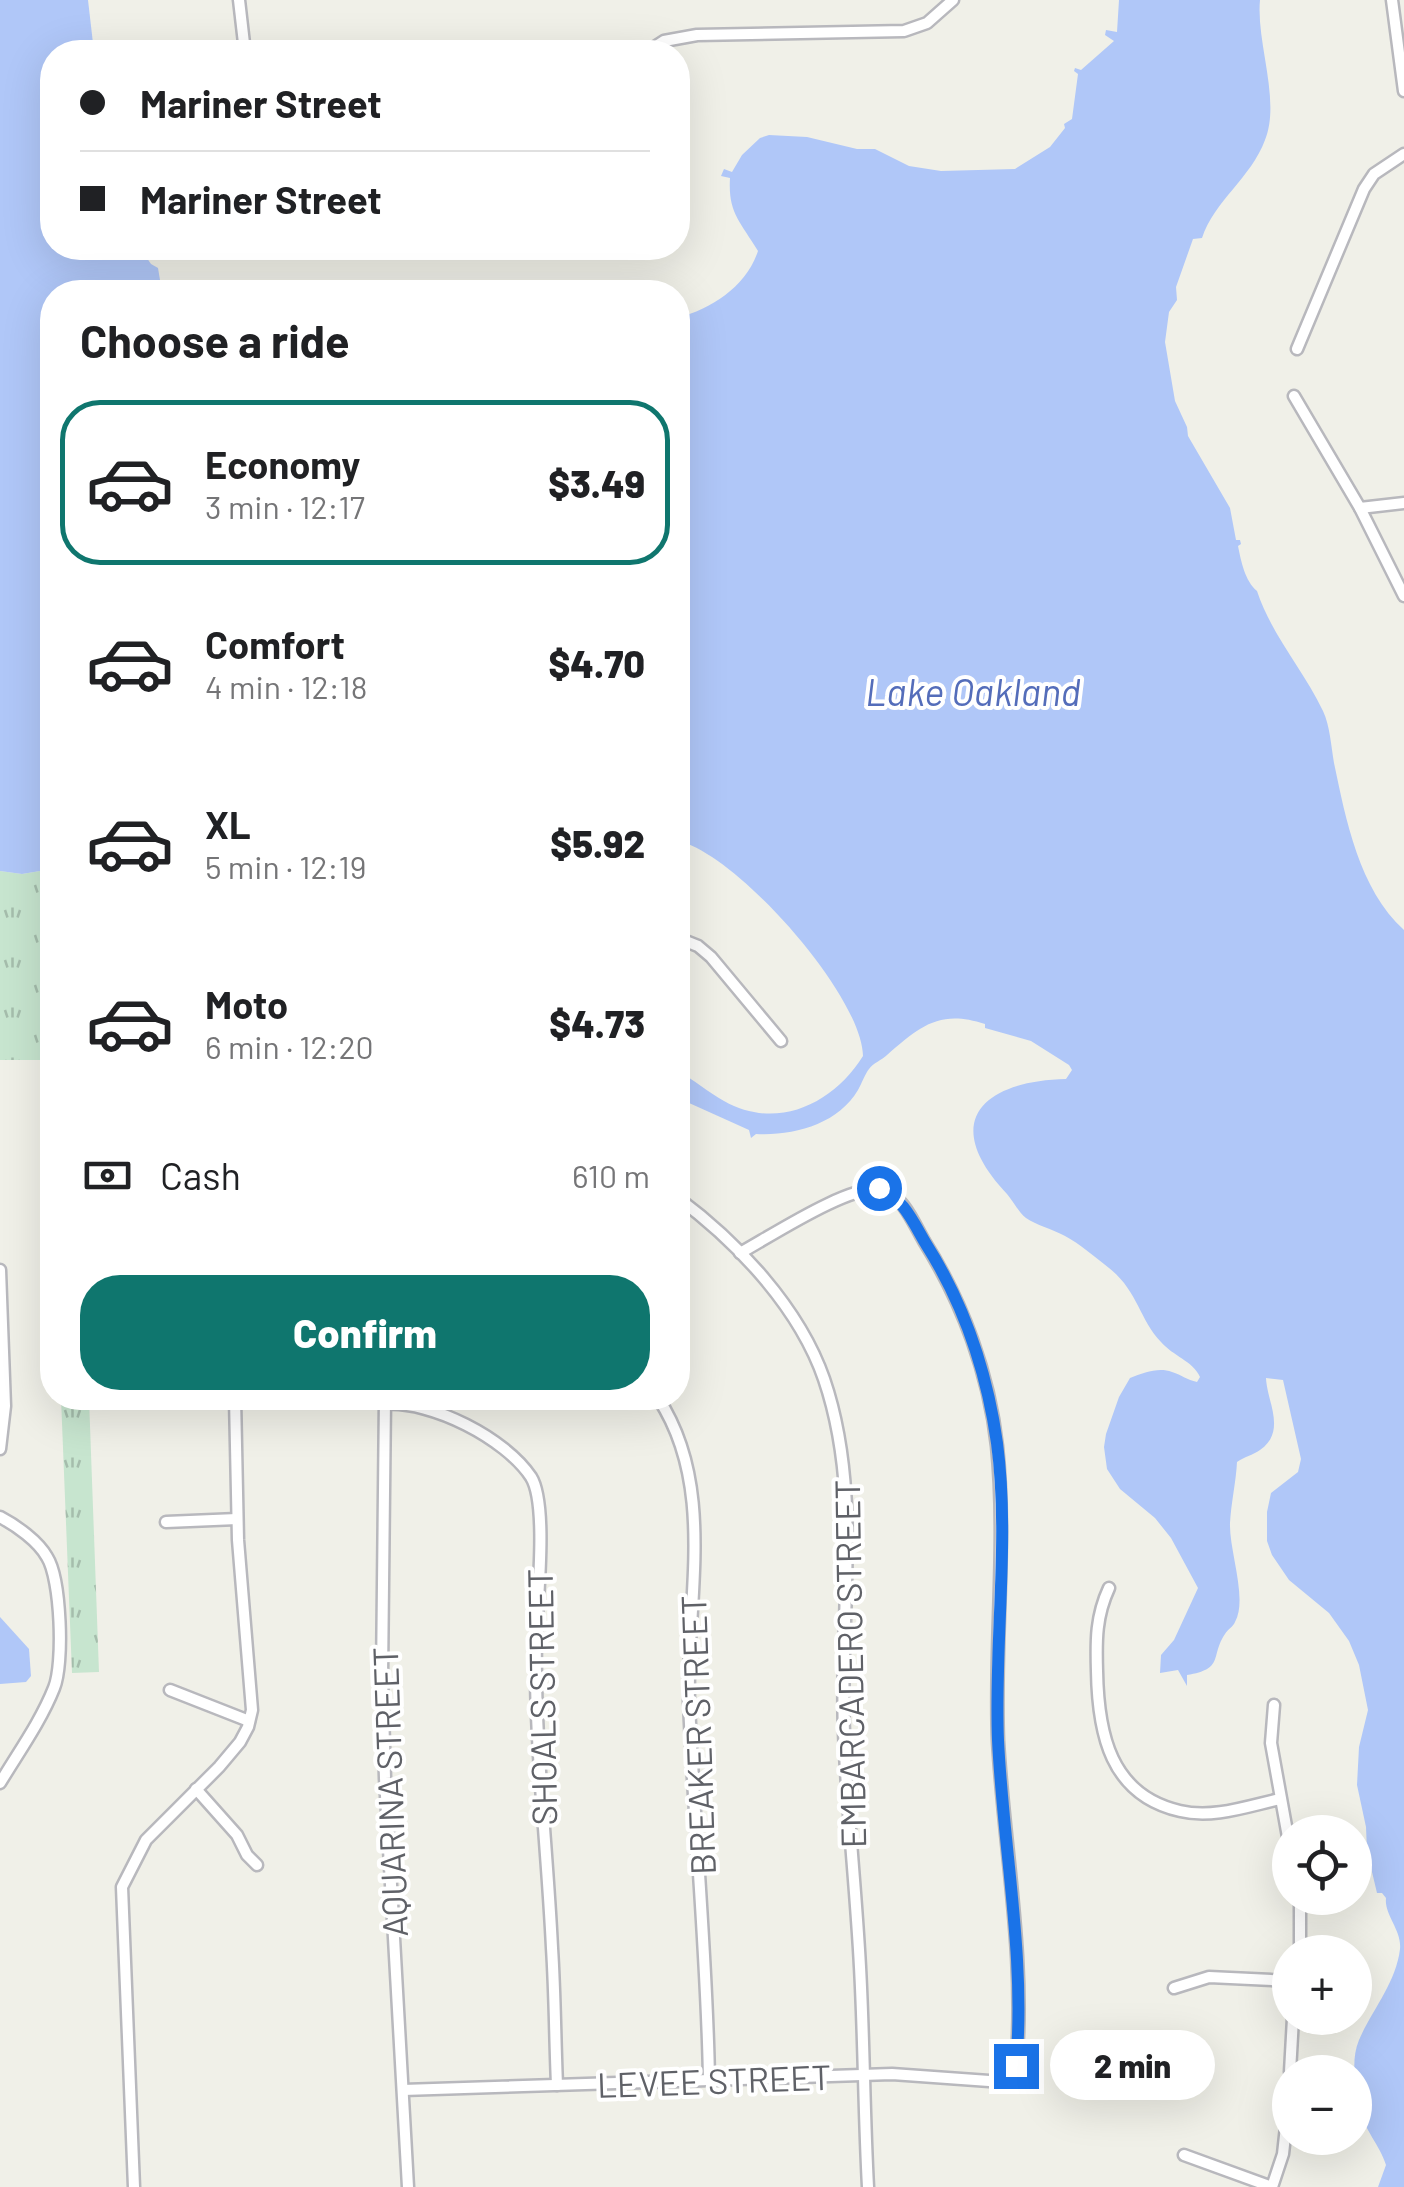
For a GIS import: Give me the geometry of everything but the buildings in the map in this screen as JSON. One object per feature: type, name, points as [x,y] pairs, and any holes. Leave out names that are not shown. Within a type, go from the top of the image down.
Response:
[{"type":"street","points":[[240,0],[244,40]]},
{"type":"street","points":[[670,40],[698,35],[904,31],[927,23],[953,0]]},
{"type":"street","points":[[1392,0],[1404,90]]},
{"type":"street","points":[[1296,349],[1364,189],[1374,174],[1404,154]]},
{"type":"street","points":[[1294,396],[1360,508],[1404,596]]},
{"type":"street","points":[[1360,508],[1404,503]]},
{"type":"street","points":[[690,943],[712,958],[782,1041]]},
{"type":"street","name":"LEVEE STREET","points":[[404,2090],[892,2074],[1003,2082],[1016,2066],[1015,1950],[998,1738],[997,1444],[972,1334],[934,1256],[906,1211],[894,1195],[879,1188],[851,1194],[740,1253]]},
{"type":"street","name":"EMBARCADERO STREET","points":[[690,1209],[740,1253],[800,1329],[822,1373],[837,1418],[846,1474],[844,1730],[860,1954],[868,2187]]},
{"type":"street","points":[[0,1270],[6,1406],[0,1450]]},
{"type":"street","points":[[134,2187],[122,1887],[146,1840],[240,1742],[250,1722],[252,1683],[237,1519],[235,1410]]},
{"type":"street","name":"AQUARINA STREET","points":[[386,1410],[383,1728],[408,2187]]},
{"type":"street","name":"SHOALS STREET","points":[[432,1410],[477,1431],[515,1460],[536,1489],[538,1784],[552,1946],[556,2085]]},
{"type":"street","name":"BREAKER STREET","points":[[666,1410],[676,1424],[693,1492],[689,1696],[705,1935],[709,2080]]},
{"type":"street","points":[[0,1517],[36,1542],[50,1562],[56,1596],[58,1664],[53,1691],[0,1783]]},
{"type":"street","points":[[166,1522],[237,1519]]},
{"type":"street","points":[[1109,1588],[1098,1612],[1097,1690],[1104,1744],[1113,1763],[1134,1788],[1181,1812],[1216,1812],[1280,1800]]},
{"type":"street","points":[[170,1690],[250,1722]]},
{"type":"street","points":[[1274,1705],[1271,1743],[1283,1815]]},
{"type":"street","points":[[196,1789],[237,1834],[247,1855],[257,1864]]},
{"type":"street","points":[[1174,1988],[1209,1977],[1272,1980]]},
{"type":"street","points":[[1184,2155],[1272,2187],[1283,2155]]},
{"type":"green space","points":[[0,871],[40,871],[40,1060],[0,1060]]},
{"type":"green space","points":[[61,1410],[89,1410],[99,1672],[72,1673]]},
{"type":"water","points":[[0,0],[88,0],[93,40],[40,40],[40,260],[148,260],[158,268],[160,280],[40,280],[40,871],[0,871]]},
{"type":"water","name":"Lake Oakland","points":[[1119,0],[1260,0],[1270,107],[1265,140],[1251,166],[1215,212],[1202,238],[1193,239],[1176,287],[1177,300],[1169,312],[1165,342],[1175,401],[1188,436],[1230,508],[1247,576],[1325,717],[1344,807],[1365,874],[1404,930],[1404,2187],[1378,2187],[1386,2165],[1372,2138],[1372,2055],[1355,2055],[1362,2035],[1372,2035],[1372,2016],[1389,1985],[1400,1949],[1386,1898],[1377,1893],[1372,1872],[1372,1815],[1363,1815],[1357,1785],[1359,1747],[1368,1710],[1359,1665],[1349,1641],[1329,1613],[1289,1580],[1267,1541],[1271,1493],[1298,1472],[1301,1459],[1283,1380],[1266,1378],[1274,1416],[1268,1442],[1237,1462],[1230,1523],[1239,1588],[1238,1612],[1212,1665],[1187,1675],[1187,1686],[1178,1670],[1160,1673],[1161,1655],[1174,1640],[1198,1588],[1171,1538],[1155,1518],[1120,1489],[1107,1469],[1104,1447],[1119,1397],[1130,1378],[1162,1370],[1197,1382],[1200,1377],[1161,1342],[1119,1277],[1071,1239],[1023,1216],[987,1168],[976,1146],[974,1126],[980,1110],[992,1097],[1012,1088],[1066,1079],[1072,1070],[1069,1065],[1031,1041],[955,1018],[932,1023],[910,1036],[871,1067],[839,1112],[814,1126],[751,1138],[749,1130],[690,1103],[690,1079],[744,1110],[783,1113],[802,1108],[836,1088],[863,1056],[857,1030],[842,998],[792,930],[731,871],[690,846],[690,313],[736,285],[758,251],[733,208],[730,178],[721,176],[724,169],[732,172],[742,155],[769,135],[875,149],[909,166],[941,171],[1015,169],[1050,147],[1064,124],[1072,119],[1078,74],[1075,68],[1081,70],[1114,41],[1105,35],[1106,30],[1117,32]]},
{"type":"water","points":[[0,1617],[29,1649],[31,1676],[26,1682],[0,1684]]},
{"type":"route","points":[[879,1188],[894,1195],[906,1211],[934,1256],[972,1334],[997,1444],[998,1738],[1015,1950],[1016,2066]]}]
